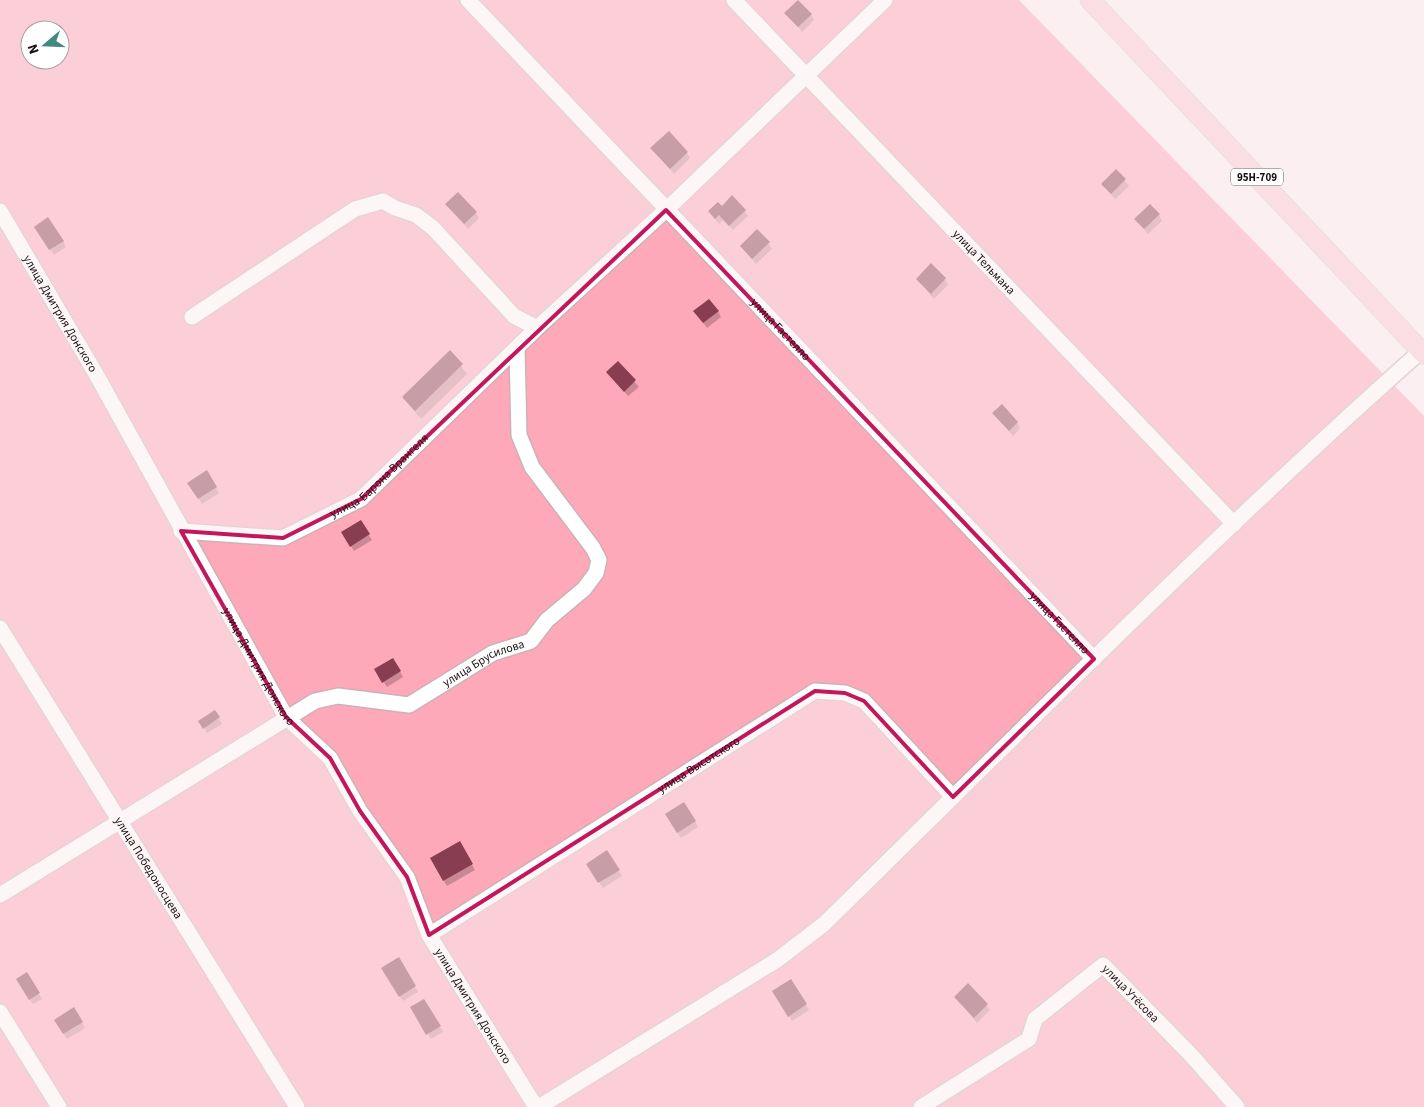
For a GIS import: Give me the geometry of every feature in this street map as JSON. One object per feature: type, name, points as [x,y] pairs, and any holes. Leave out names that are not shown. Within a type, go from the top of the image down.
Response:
[{"type":"main road","name":"95Н-709","points":[[1090,0],[1423,352]]},
{"type":"street","name":"улица Гастелло","points":[[468,0],[1094,659]]},
{"type":"street","name":"улица Тельмана","points":[[734,0],[1234,524]]},
{"type":"street","name":"улица Барона Врангеля","points":[[182,531],[283,538],[361,500],[537,328],[666,210],[885,0]]},
{"type":"street","points":[[192,317],[355,208],[383,201],[395,208],[416,215],[433,228],[514,316],[537,328]]},
{"type":"street","name":"улица Дмитрия Донского","points":[[0,211],[96,374],[286,717],[330,758],[360,811],[407,877],[429,935],[538,1107]]},
{"type":"street","name":"улица Брусилова","points":[[0,895],[121,822],[286,717],[315,701],[338,696],[408,705],[493,653],[531,641],[547,620],[584,589],[596,573],[599,560],[593,548],[532,467],[519,434],[517,349]]},
{"type":"street","points":[[538,1107],[777,960],[824,924],[1234,524],[1423,352]]},
{"type":"street","name":"улица Победоносцева","points":[[0,628],[297,1107]]},
{"type":"street","name":"улица Высотского","points":[[429,935],[815,691],[845,693],[864,701],[954,796]]},
{"type":"street","name":"улица Утёсова","points":[[921,1107],[1029,1039],[1035,1019],[1103,965],[1191,1055],[1236,1107]]},
{"type":"street","points":[[0,1012],[58,1107]]},
{"type":"highlighted area","points":[[666,210],[1094,659],[953,797],[864,701],[845,693],[815,691],[429,935],[407,877],[360,811],[330,758],[286,717],[181,531],[283,538],[361,499]]},
{"type":"shaded area","points":[[0,0],[1019,0],[1424,416],[1424,1107],[0,1107]]},
{"type":"building","points":[[798,0],[812,14],[798,27],[784,13]]},
{"type":"building","points":[[669,131],[688,152],[670,169],[650,148]]},
{"type":"building","points":[[1116,169],[1126,179],[1111,194],[1101,184]]},
{"type":"building","points":[[458,192],[477,212],[464,224],[445,204]]},
{"type":"building","points":[[732,195],[746,210],[729,226],[719,215],[715,219],[708,211],[718,202],[722,206]]},
{"type":"building","points":[[1150,204],[1160,214],[1144,229],[1134,219]]},
{"type":"building","points":[[48,217],[64,241],[49,250],[34,227]]},
{"type":"building","points":[[757,229],[770,242],[752,259],[740,246]]},
{"type":"building","points":[[931,263],[946,278],[931,294],[916,279]]},
{"type":"building","points":[[709,299],[719,311],[703,323],[693,311]]},
{"type":"building","points":[[450,350],[463,364],[415,411],[402,397]]},
{"type":"building","points":[[618,361],[636,380],[624,392],[606,372]]},
{"type":"building","points":[[1002,404],[1018,422],[1009,431],[992,413]]},
{"type":"building","points":[[207,470],[217,487],[198,499],[187,483]]},
{"type":"building","points":[[361,520],[370,534],[350,547],[341,532]]},
{"type":"building","points":[[393,658],[401,671],[382,683],[374,669]]},
{"type":"building","points":[[215,710],[220,717],[203,729],[198,721]]},
{"type":"building","points":[[684,802],[696,821],[677,833],[665,814]]},
{"type":"building","points":[[460,841],[473,864],[443,881],[430,858]]},
{"type":"building","points":[[607,850],[620,870],[598,883],[586,864]]},
{"type":"building","points":[[399,957],[416,986],[399,997],[381,968]]},
{"type":"building","points":[[27,972],[40,993],[29,1000],[16,979]]},
{"type":"building","points":[[791,979],[807,1004],[788,1017],[772,991]]},
{"type":"building","points":[[968,983],[988,1004],[974,1018],[954,997]]},
{"type":"building","points":[[424,999],[441,1026],[426,1035],[410,1007]]},
{"type":"building","points":[[74,1007],[83,1022],[63,1034],[54,1020]]}]
